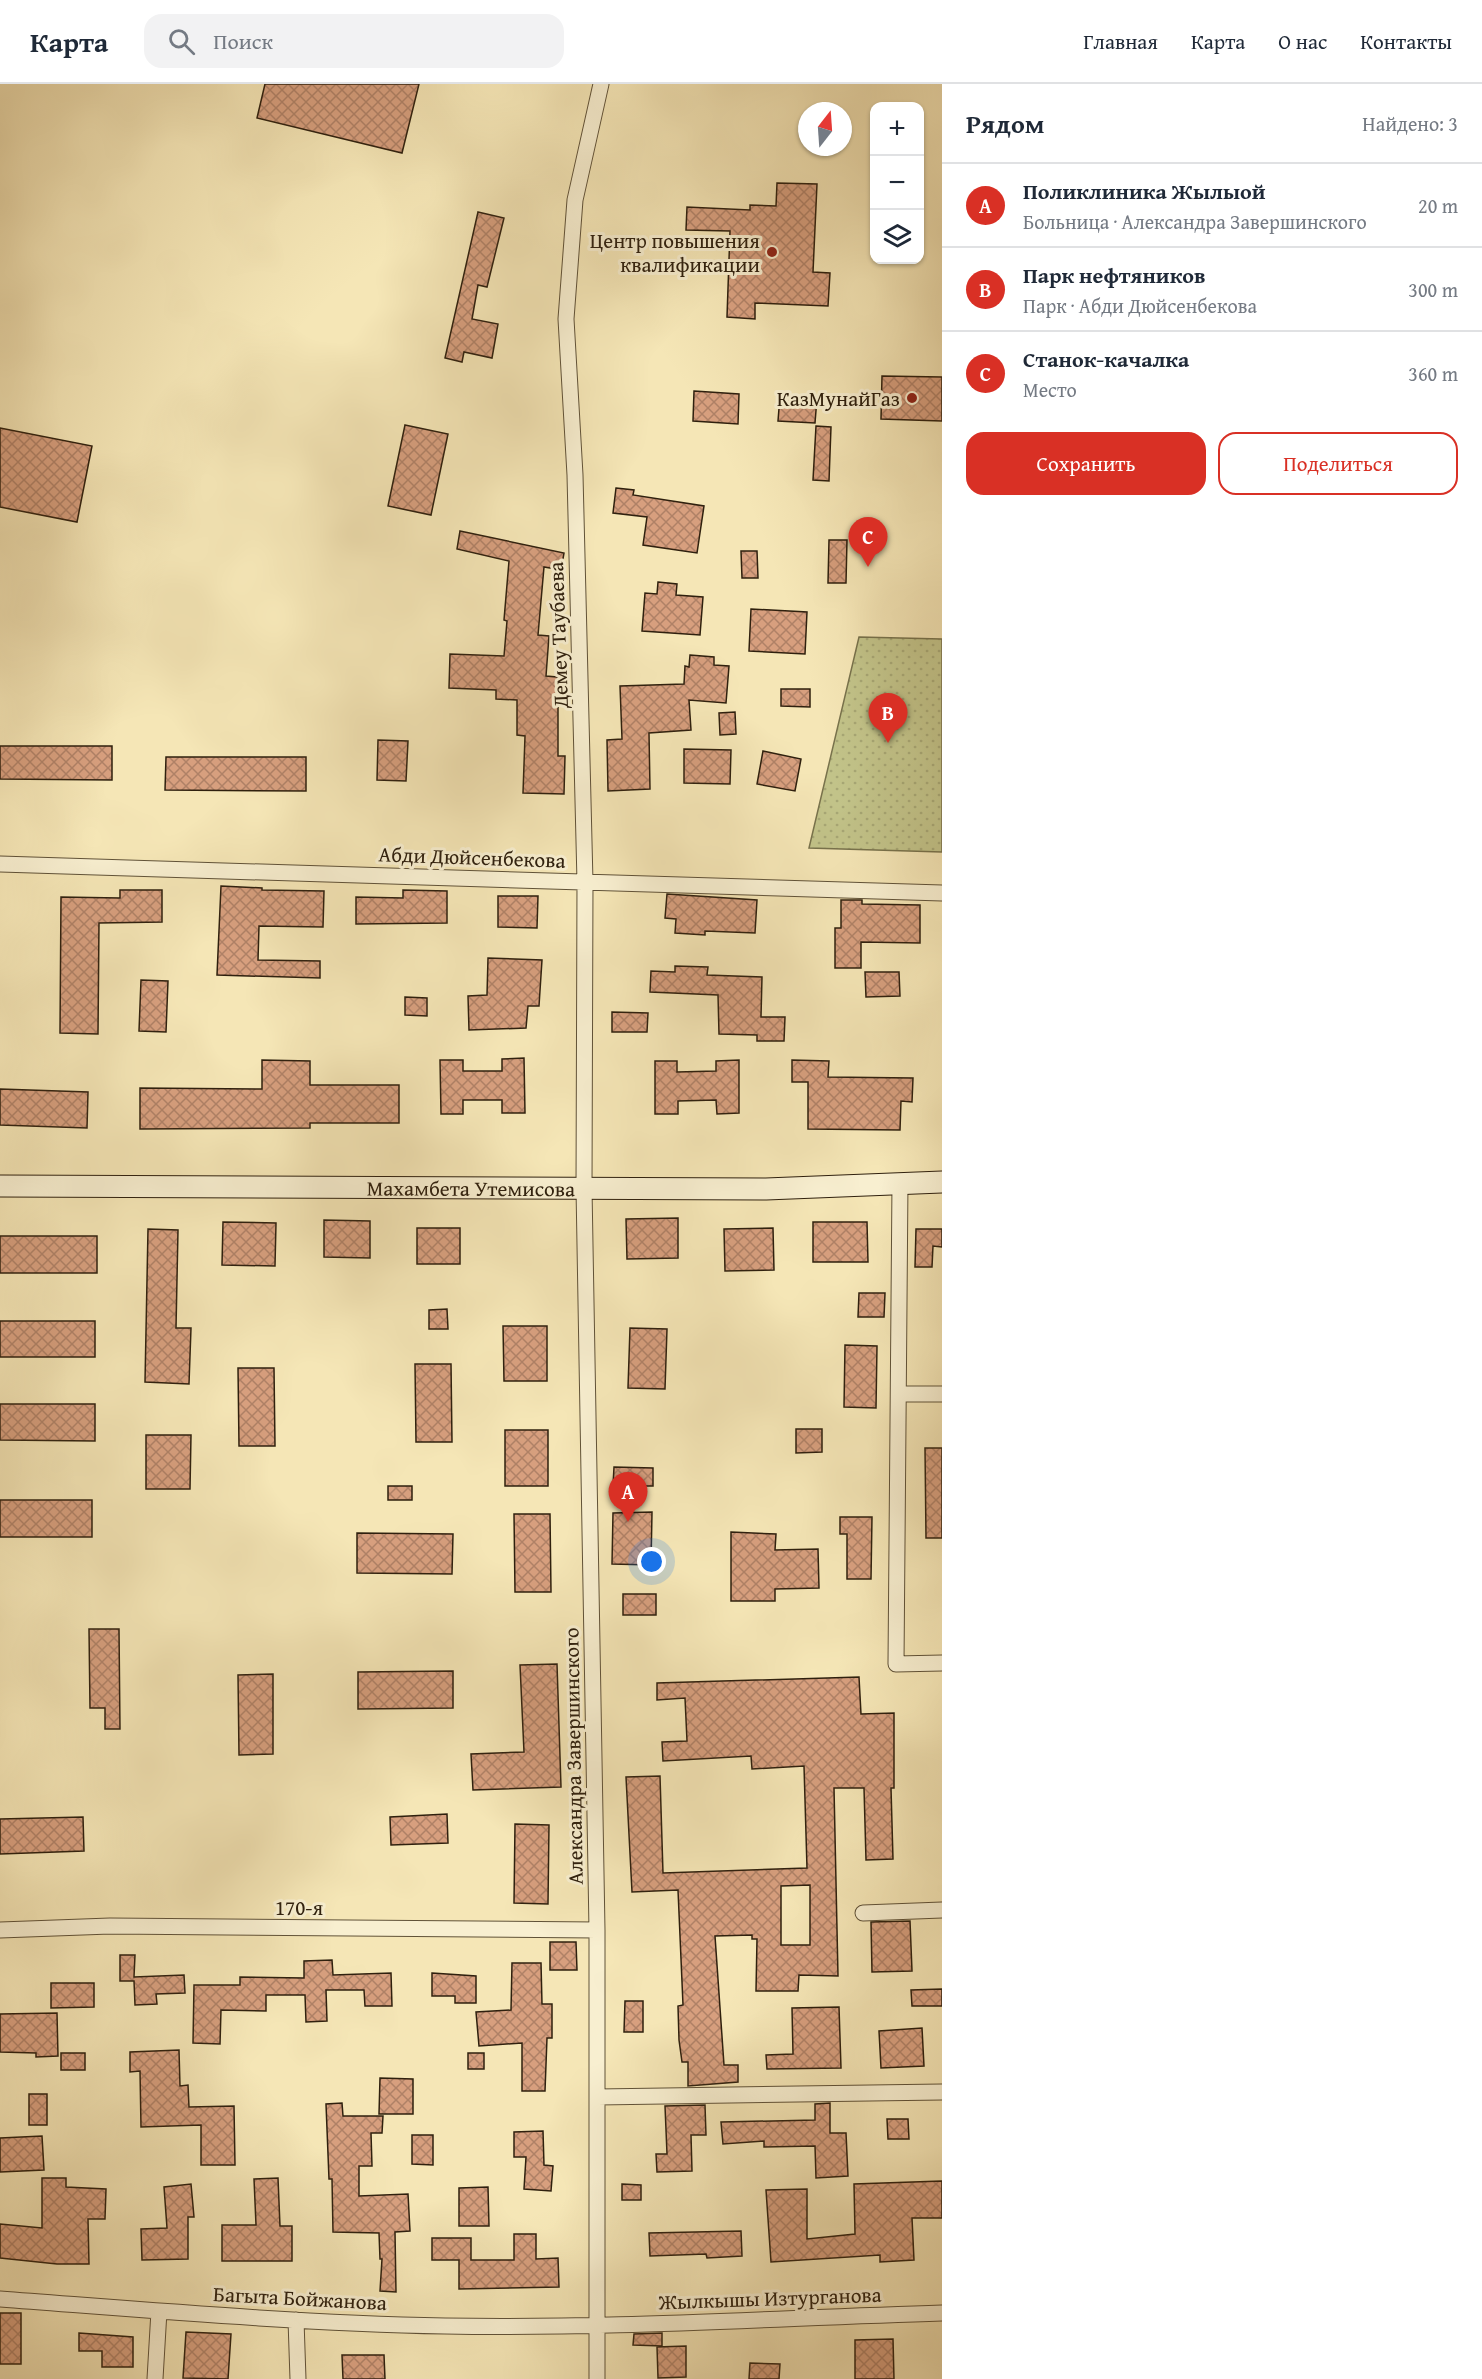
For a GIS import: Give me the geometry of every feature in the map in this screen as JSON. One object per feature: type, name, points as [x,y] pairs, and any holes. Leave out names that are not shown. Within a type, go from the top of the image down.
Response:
[{"type":"street","name":"Демеу Таубаева","points":[[584,1188],[585,882],[574,474],[566,320],[575,200],[601,84]]},
{"type":"street","name":"Абди Дюйсенбекова","points":[[0,864],[942,893]]},
{"type":"street","points":[[900,1182],[896,1664],[942,1663]]},
{"type":"street","name":"Махамбета Утемисова","points":[[0,1186],[766,1189],[942,1182]]},
{"type":"street","name":"Александра Завершинского","points":[[584,1188],[597,1930],[597,2379]]},
{"type":"street","points":[[899,1394],[942,1394]]},
{"type":"street","points":[[863,1913],[942,1910]]},
{"type":"street","name":"170-я","points":[[0,1930],[110,1926],[597,1930]]},
{"type":"street","points":[[598,2097],[942,2092]]},
{"type":"street","name":"Багыта Бойжанова","points":[[0,2300],[296,2320],[446,2326],[598,2324]]},
{"type":"street","points":[[155,2379],[159,2311]]},
{"type":"street","name":"Жылкышы Изтурганова","points":[[598,2324],[942,2313]]},
{"type":"street","points":[[296,2320],[298,2379]]},
{"type":"green space","points":[[859,637],[942,639],[942,852],[809,848]]},
{"type":"building","points":[[265,84],[419,84],[402,153],[257,118]]},
{"type":"building","name":"Центр повышения квалификации","points":[[777,183],[817,184],[813,272],[830,273],[828,306],[755,303],[755,319],[727,317],[730,231],[686,230],[687,207],[750,210],[750,205],[776,206]]},
{"type":"building","points":[[478,212],[504,218],[487,287],[478,285],[472,319],[498,324],[492,358],[464,352],[462,362],[445,358]]},
{"type":"building","name":"КазМунайГаз","points":[[882,376],[942,377],[942,421],[881,419]]},
{"type":"building","points":[[694,391],[739,394],[738,424],[693,421]]},
{"type":"building","points":[[780,396],[817,398],[815,423],[778,421]]},
{"type":"building","points":[[405,425],[448,434],[431,515],[388,506]]},
{"type":"building","points":[[816,426],[831,427],[829,481],[813,480]]},
{"type":"building","points":[[0,428],[92,446],[77,522],[0,507]]},
{"type":"building","points":[[616,488],[634,490],[633,495],[704,506],[697,553],[643,545],[647,517],[613,513]]},
{"type":"building","points":[[460,531],[564,553],[561,570],[544,567],[538,635],[549,636],[546,676],[568,678],[567,703],[558,703],[558,756],[565,756],[564,794],[523,793],[525,736],[517,735],[517,700],[496,699],[496,690],[449,688],[450,654],[504,656],[507,621],[504,620],[509,561],[457,549]]},
{"type":"building","points":[[829,540],[847,540],[846,583],[828,583]]},
{"type":"building","points":[[741,551],[757,551],[758,578],[742,578]]},
{"type":"building","points":[[658,582],[677,584],[676,595],[703,597],[700,635],[642,631],[645,593],[657,594]]},
{"type":"building","points":[[751,609],[807,612],[805,654],[749,651]]},
{"type":"building","points":[[690,655],[714,657],[714,665],[729,666],[726,703],[689,700],[691,730],[649,733],[650,789],[608,791],[607,740],[622,739],[620,686],[684,684],[685,666],[689,667]]},
{"type":"building","points":[[781,689],[810,689],[810,707],[781,706]]},
{"type":"building","points":[[735,712],[736,734],[720,735],[719,713]]},
{"type":"building","points":[[378,740],[408,741],[406,781],[377,780]]},
{"type":"building","points":[[0,746],[112,746],[112,780],[0,779]]},
{"type":"building","points":[[684,749],[731,750],[730,784],[684,783]]},
{"type":"building","points":[[763,751],[801,759],[795,791],[757,784]]},
{"type":"building","points":[[166,757],[306,757],[306,791],[165,790]]},
{"type":"building","points":[[221,886],[262,888],[262,890],[324,891],[323,927],[259,926],[258,960],[320,961],[320,978],[217,975]]},
{"type":"building","points":[[120,890],[162,890],[162,922],[99,923],[98,1034],[60,1033],[61,897],[120,898]]},
{"type":"building","points":[[403,890],[447,891],[447,923],[356,924],[356,897],[403,898]]},
{"type":"building","points":[[667,894],[757,900],[755,933],[705,931],[705,935],[675,933],[676,919],[665,918]]},
{"type":"building","points":[[498,896],[538,896],[537,928],[498,927]]},
{"type":"building","points":[[841,900],[862,900],[862,904],[920,905],[920,943],[861,942],[861,968],[835,968],[835,928],[841,928]]},
{"type":"building","points":[[488,958],[542,960],[539,1006],[528,1006],[526,1028],[469,1030],[468,996],[487,995]]},
{"type":"building","points":[[675,966],[708,967],[707,975],[762,977],[761,1017],[785,1017],[784,1041],[757,1041],[757,1035],[719,1034],[718,995],[650,992],[651,971],[675,972]]},
{"type":"building","points":[[865,972],[899,972],[900,996],[866,997]]},
{"type":"building","points":[[141,980],[168,981],[166,1032],[139,1031]]},
{"type":"building","points":[[405,997],[427,998],[427,1016],[405,1015]]},
{"type":"building","points":[[612,1012],[648,1013],[647,1032],[612,1032]]},
{"type":"building","points":[[524,1058],[525,1113],[502,1113],[502,1100],[463,1100],[463,1114],[441,1114],[440,1060],[463,1060],[463,1071],[502,1071],[502,1059]]},
{"type":"building","points":[[262,1060],[310,1061],[310,1085],[399,1085],[399,1123],[310,1123],[310,1128],[140,1129],[140,1088],[262,1089]]},
{"type":"building","points":[[739,1060],[739,1113],[717,1114],[716,1100],[678,1101],[678,1114],[655,1114],[655,1061],[677,1061],[677,1072],[716,1071],[716,1061]]},
{"type":"building","points":[[792,1060],[829,1061],[828,1077],[913,1078],[912,1102],[901,1101],[900,1130],[808,1129],[808,1082],[792,1082]]},
{"type":"building","points":[[0,1089],[88,1092],[87,1128],[0,1125]]},
{"type":"building","points":[[678,1218],[678,1258],[627,1259],[626,1219]]},
{"type":"building","points":[[324,1220],[370,1221],[370,1258],[324,1257]]},
{"type":"building","points":[[223,1222],[276,1223],[275,1266],[222,1265]]},
{"type":"building","points":[[813,1222],[867,1222],[868,1262],[813,1262]]},
{"type":"building","points":[[417,1228],[460,1228],[460,1264],[417,1264]]},
{"type":"building","points":[[773,1228],[774,1270],[725,1271],[724,1229]]},
{"type":"building","points":[[148,1229],[178,1230],[176,1328],[191,1328],[189,1384],[145,1382]]},
{"type":"building","points":[[916,1229],[942,1229],[942,1247],[933,1246],[932,1267],[915,1267]]},
{"type":"building","points":[[0,1236],[97,1236],[97,1273],[0,1273]]},
{"type":"building","points":[[859,1293],[885,1293],[884,1317],[858,1317]]},
{"type":"building","points":[[447,1309],[448,1329],[429,1329],[429,1310]]},
{"type":"building","points":[[0,1321],[95,1321],[95,1357],[0,1357]]},
{"type":"building","points":[[503,1326],[547,1326],[547,1381],[504,1381]]},
{"type":"building","points":[[630,1328],[667,1329],[665,1389],[628,1388]]},
{"type":"building","points":[[845,1345],[877,1346],[876,1408],[844,1407]]},
{"type":"building","points":[[415,1364],[451,1364],[452,1442],[416,1442]]},
{"type":"building","points":[[238,1368],[274,1368],[275,1446],[239,1446]]},
{"type":"building","points":[[0,1404],[95,1404],[95,1441],[0,1440]]},
{"type":"building","points":[[796,1429],[822,1429],[822,1452],[796,1453]]},
{"type":"building","points":[[505,1430],[548,1430],[548,1486],[505,1486]]},
{"type":"building","points":[[146,1435],[191,1435],[190,1489],[146,1489]]},
{"type":"building","points":[[925,1448],[942,1448],[942,1538],[926,1538]]},
{"type":"building","points":[[614,1467],[653,1468],[653,1486],[613,1486]]},
{"type":"building","points":[[388,1486],[412,1486],[412,1500],[388,1500]]},
{"type":"building","points":[[0,1500],[92,1500],[92,1537],[0,1537]]},
{"type":"building","points":[[652,1512],[651,1565],[612,1564],[613,1513]]},
{"type":"building","points":[[514,1514],[550,1514],[551,1592],[515,1592]]},
{"type":"building","points":[[840,1517],[872,1517],[871,1579],[847,1579],[847,1534],[840,1534]]},
{"type":"building","points":[[731,1532],[776,1534],[775,1550],[818,1549],[819,1588],[775,1589],[775,1601],[731,1601]]},
{"type":"building","points":[[357,1533],[453,1534],[452,1574],[357,1573]]},
{"type":"building","points":[[623,1594],[656,1594],[656,1615],[623,1615]]},
{"type":"building","points":[[89,1629],[119,1629],[120,1729],[105,1729],[105,1708],[90,1708]]},
{"type":"building","points":[[557,1664],[561,1787],[473,1790],[471,1754],[524,1752],[520,1665]]},
{"type":"building","points":[[453,1671],[453,1708],[358,1709],[358,1672]]},
{"type":"building","points":[[273,1674],[273,1754],[239,1755],[238,1675]]},
{"type":"building","points":[[859,1677],[861,1714],[894,1713],[894,1788],[891,1788],[893,1859],[866,1860],[864,1788],[834,1788],[838,1976],[799,1975],[798,1991],[756,1991],[757,1939],[752,1939],[752,1935],[715,1936],[724,2065],[738,2065],[738,2082],[688,2086],[688,2062],[682,2062],[679,2040],[678,2006],[683,2005],[678,1890],[632,1892],[626,1777],[660,1776],[663,1873],[807,1868],[804,1766],[752,1769],[751,1756],[663,1761],[662,1742],[687,1741],[685,1698],[657,1700],[657,1683]],"holes":[[[810,1885],[810,1945],[781,1945],[781,1886]]]},
{"type":"building","points":[[447,1814],[448,1843],[391,1845],[390,1817]]},
{"type":"building","points":[[83,1817],[84,1851],[0,1854],[0,1819]]},
{"type":"building","points":[[515,1824],[549,1825],[548,1904],[514,1903]]},
{"type":"building","points":[[910,1921],[912,1971],[872,1972],[871,1922]]},
{"type":"building","points":[[550,1942],[576,1942],[577,1970],[550,1970]]},
{"type":"building","points":[[120,1955],[135,1955],[134,1977],[184,1975],[185,1993],[156,1994],[157,2004],[135,2005],[134,1981],[120,1981]]},
{"type":"building","points":[[332,1960],[333,1975],[391,1973],[392,2006],[365,2006],[364,1990],[326,1990],[327,2021],[306,2022],[305,1995],[266,1995],[266,2011],[221,2010],[220,2044],[193,2043],[194,1985],[240,1985],[240,1977],[304,1978],[304,1961]]},
{"type":"building","points":[[512,1963],[541,1963],[542,2004],[552,2004],[552,2038],[547,2038],[545,2091],[522,2091],[522,2043],[479,2046],[476,2012],[511,2010]]},
{"type":"building","points":[[432,1973],[476,1976],[476,2003],[455,2003],[455,1996],[432,1996]]},
{"type":"building","points":[[51,1983],[94,1983],[94,2007],[51,2008]]},
{"type":"building","points":[[942,1989],[942,2006],[912,2006],[911,1990]]},
{"type":"building","points":[[625,2001],[643,2001],[643,2032],[624,2032]]},
{"type":"building","points":[[839,2007],[841,2068],[767,2069],[766,2055],[793,2054],[792,2008]]},
{"type":"building","points":[[57,2013],[58,2056],[36,2057],[36,2053],[0,2052],[0,2014]]},
{"type":"building","points":[[922,2028],[924,2066],[881,2068],[879,2031]]},
{"type":"building","points":[[179,2050],[180,2086],[188,2085],[189,2107],[234,2106],[235,2165],[201,2165],[201,2125],[141,2127],[140,2071],[130,2072],[130,2052]]},
{"type":"building","points":[[61,2053],[85,2053],[85,2070],[61,2070]]},
{"type":"building","points":[[468,2053],[484,2053],[484,2069],[468,2069]]},
{"type":"building","points":[[380,2078],[413,2079],[413,2114],[379,2114]]},
{"type":"building","points":[[29,2094],[47,2094],[47,2125],[29,2125]]},
{"type":"building","points":[[342,2103],[343,2116],[383,2116],[382,2133],[371,2133],[372,2166],[359,2166],[359,2196],[408,2194],[410,2231],[395,2232],[396,2292],[380,2291],[382,2259],[380,2259],[379,2233],[333,2232],[332,2179],[329,2179],[326,2104]]},
{"type":"building","points":[[830,2103],[830,2133],[846,2133],[848,2176],[816,2178],[815,2146],[764,2147],[764,2141],[723,2144],[721,2122],[815,2120],[815,2104]]},
{"type":"building","points":[[705,2105],[706,2135],[691,2135],[692,2171],[657,2172],[656,2154],[667,2154],[665,2106]]},
{"type":"building","points":[[887,2119],[908,2119],[909,2139],[888,2139]]},
{"type":"building","points":[[543,2131],[544,2165],[553,2166],[551,2191],[524,2189],[526,2157],[514,2157],[514,2132]]},
{"type":"building","points":[[412,2135],[433,2135],[433,2165],[412,2164]]},
{"type":"building","points":[[42,2136],[44,2170],[0,2172],[0,2138]]},
{"type":"building","points":[[42,2178],[66,2178],[66,2187],[106,2189],[105,2219],[88,2219],[89,2264],[57,2264],[0,2258],[0,2224],[42,2228]]},
{"type":"building","points":[[278,2178],[280,2226],[292,2226],[292,2261],[222,2261],[222,2225],[256,2225],[254,2179]]},
{"type":"building","points":[[942,2181],[942,2218],[912,2218],[914,2260],[880,2262],[880,2255],[771,2262],[766,2190],[807,2189],[807,2239],[855,2234],[854,2184]]},
{"type":"building","points":[[191,2184],[194,2217],[188,2217],[188,2259],[142,2260],[141,2229],[167,2228],[164,2187]]},
{"type":"building","points":[[622,2184],[641,2185],[641,2200],[622,2200]]},
{"type":"building","points":[[488,2187],[489,2226],[459,2226],[459,2188]]},
{"type":"building","points":[[741,2231],[742,2256],[707,2258],[706,2254],[650,2256],[649,2233]]},
{"type":"building","points":[[514,2234],[536,2234],[536,2259],[558,2258],[559,2287],[459,2289],[459,2260],[432,2260],[432,2238],[471,2238],[471,2260],[514,2260]]},
{"type":"building","points":[[0,2313],[21,2313],[21,2364],[0,2364]]},
{"type":"building","points":[[186,2332],[231,2334],[228,2379],[183,2378]]},
{"type":"building","points":[[79,2333],[133,2337],[133,2367],[102,2367],[102,2351],[79,2351]]},
{"type":"building","points":[[662,2333],[662,2346],[633,2345],[634,2334]]},
{"type":"building","points":[[893,2339],[894,2379],[855,2379],[855,2340]]},
{"type":"building","points":[[686,2346],[686,2377],[658,2378],[657,2347]]},
{"type":"building","points":[[342,2355],[384,2355],[385,2379],[343,2379]]},
{"type":"building","points":[[750,2363],[780,2364],[779,2379],[749,2379]]},
{"type":"place","name":"Центр повышения квалификации","points":[[772,252]]},
{"type":"place","name":"КазМунайГаз","points":[[912,398]]},
{"type":"place","name":"Станок-качалка","points":[[868,567]]},
{"type":"place","name":"Парк нефтяников","points":[[888,743]]},
{"type":"place","name":"Поликлиника Жылыой","points":[[628,1522]]}]
